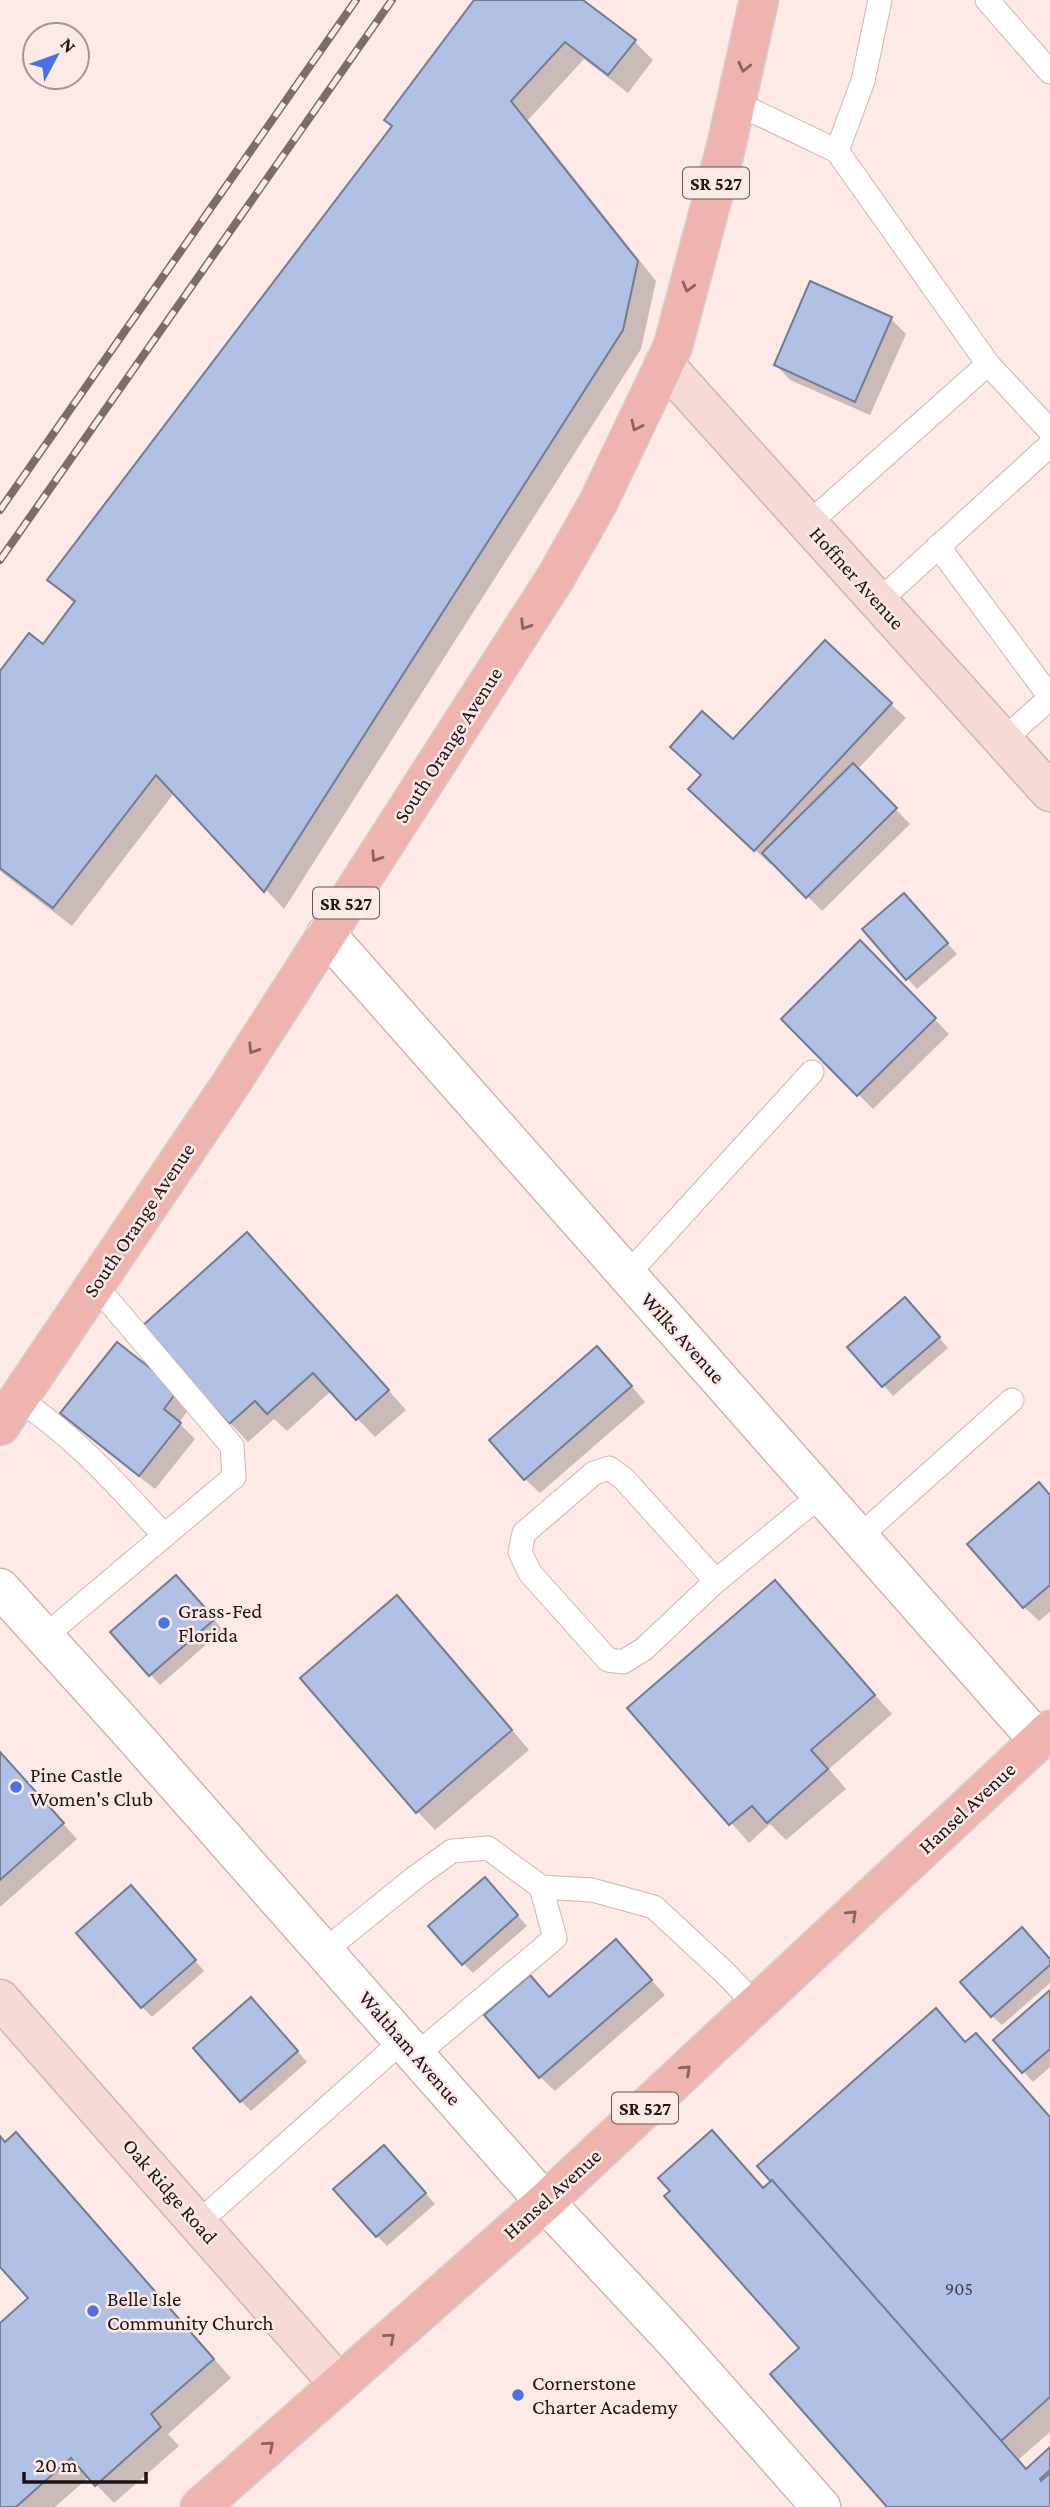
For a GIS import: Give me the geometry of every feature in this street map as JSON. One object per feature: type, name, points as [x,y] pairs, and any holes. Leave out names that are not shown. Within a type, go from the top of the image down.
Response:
[{"type":"main road","name":"South Orange Avenue","points":[[9,1412],[230,1085],[555,577],[598,503],[673,346],[760,0]]},
{"type":"main road","name":"Hoffner Avenue","points":[[664,364],[1050,792]]},
{"type":"main road","name":"Hansel Avenue","points":[[200,2507],[545,2202],[1044,1736]]},
{"type":"main road","name":"Oak Ridge Road","points":[[1,2001],[339,2384]]},
{"type":"street","name":"Wilks Avenue","points":[[326,934],[859,1537],[1044,1736]]},
{"type":"street","name":"Waltham Avenue","points":[[0,1588],[545,2202],[672,2338],[821,2507]]},
{"type":"lane","points":[[836,152],[863,80],[880,0]]},
{"type":"lane","points":[[987,0],[1050,72]]},
{"type":"lane","points":[[736,103],[836,152],[988,364],[1050,430]]},
{"type":"lane","points":[[808,524],[988,364]]},
{"type":"lane","points":[[878,601],[1050,445]]},
{"type":"lane","points":[[938,547],[1050,697],[1003,740]]},
{"type":"lane","points":[[627,1275],[812,1072]]},
{"type":"lane","points":[[44,1637],[234,1477],[232,1446],[96,1286]]},
{"type":"lane","points":[[859,1537],[1012,1400]]},
{"type":"lane","points":[[9,1412],[49,1419],[82,1447],[164,1535]]},
{"type":"lane","points":[[716,1581],[624,1479],[609,1468],[594,1473],[524,1533],[520,1552],[530,1573],[608,1660],[623,1662],[644,1649],[716,1581],[822,1494]]},
{"type":"lane","points":[[324,1951],[452,1851],[488,1847],[541,1887],[592,1890],[654,1907],[756,2005]]},
{"type":"lane","points":[[198,2223],[409,2048],[555,1938],[541,1887]]},
{"type":"building","points":[[474,0],[583,0],[636,40],[608,75],[565,42],[511,101],[638,261],[623,330],[264,892],[156,775],[53,908],[0,868],[0,671],[29,633],[43,644],[75,601],[47,580],[392,126],[384,120]]},
{"type":"building","points":[[810,281],[892,317],[855,402],[774,365]]},
{"type":"building","points":[[825,640],[892,703],[754,851],[688,789],[701,775],[670,747],[702,711],[733,739]]},
{"type":"building","points":[[853,763],[897,808],[806,898],[762,853]]},
{"type":"building","points":[[904,893],[948,943],[906,980],[862,929]]},
{"type":"building","points":[[860,940],[936,1018],[857,1096],[781,1019]]},
{"type":"building","points":[[247,1232],[389,1390],[356,1420],[313,1373],[267,1414],[255,1401],[229,1424],[141,1327]]},
{"type":"building","points":[[905,1297],[940,1337],[882,1387],[847,1347]]},
{"type":"building","points":[[117,1342],[178,1390],[164,1409],[181,1423],[139,1476],[60,1413]]},
{"type":"building","points":[[597,1346],[632,1386],[524,1480],[489,1440]]},
{"type":"building","points":[[1039,1482],[1050,1495],[1050,1585],[1023,1608],[967,1544]]},
{"type":"building","points":[[176,1575],[215,1619],[149,1676],[110,1632]]},
{"type":"building","points":[[775,1580],[875,1695],[811,1750],[828,1769],[767,1823],[752,1806],[729,1825],[627,1708]]},
{"type":"building","points":[[397,1595],[512,1730],[416,1813],[300,1678]]},
{"type":"building","name":"Pine Castle Women's Club","points":[[0,1752],[64,1823],[0,1880]]},
{"type":"building","points":[[485,1877],[518,1915],[462,1965],[428,1926]]},
{"type":"building","points":[[131,1885],[196,1960],[141,2008],[76,1933]]},
{"type":"building","points":[[1022,1927],[1050,1959],[1050,1965],[991,2017],[960,1982]]},
{"type":"building","points":[[616,1939],[652,1980],[539,2078],[484,2015],[530,1975],[549,1997]]},
{"type":"building","points":[[1050,1990],[1050,2049],[1022,2073],[993,2040]]},
{"type":"building","points":[[251,1997],[298,2051],[240,2102],[193,2048]]},
{"type":"building","points":[[936,2008],[965,2042],[976,2033],[1050,2117],[1050,2397],[1001,2441],[757,2166]]},
{"type":"building","points":[[712,2130],[763,2188],[772,2180],[1026,2469],[1050,2447],[1050,2470],[1040,2479],[1041,2481],[1050,2473],[1050,2507],[887,2507],[770,2374],[799,2348],[664,2196],[670,2191],[658,2178]]},
{"type":"building","name":"Belle Isle Community Church","points":[[16,2132],[214,2359],[151,2414],[161,2427],[95,2486],[71,2458],[16,2507],[0,2507],[0,2323],[28,2298],[0,2267],[0,2136],[5,2142]]},
{"type":"building","points":[[384,2145],[426,2193],[376,2237],[333,2189]]},
{"type":"railway","points":[[0,510],[356,0]]},
{"type":"railway","points":[[0,560],[392,0]]},
{"type":"place","name":"Grass-Fed Florida","points":[[164,1623]]},
{"type":"place","name":"Pine Castle Women's Club","points":[[16,1787]]},
{"type":"place","name":"Belle Isle Community Church","points":[[93,2311]]},
{"type":"place","name":"Cornerstone Charter Academy","points":[[518,2395]]}]
